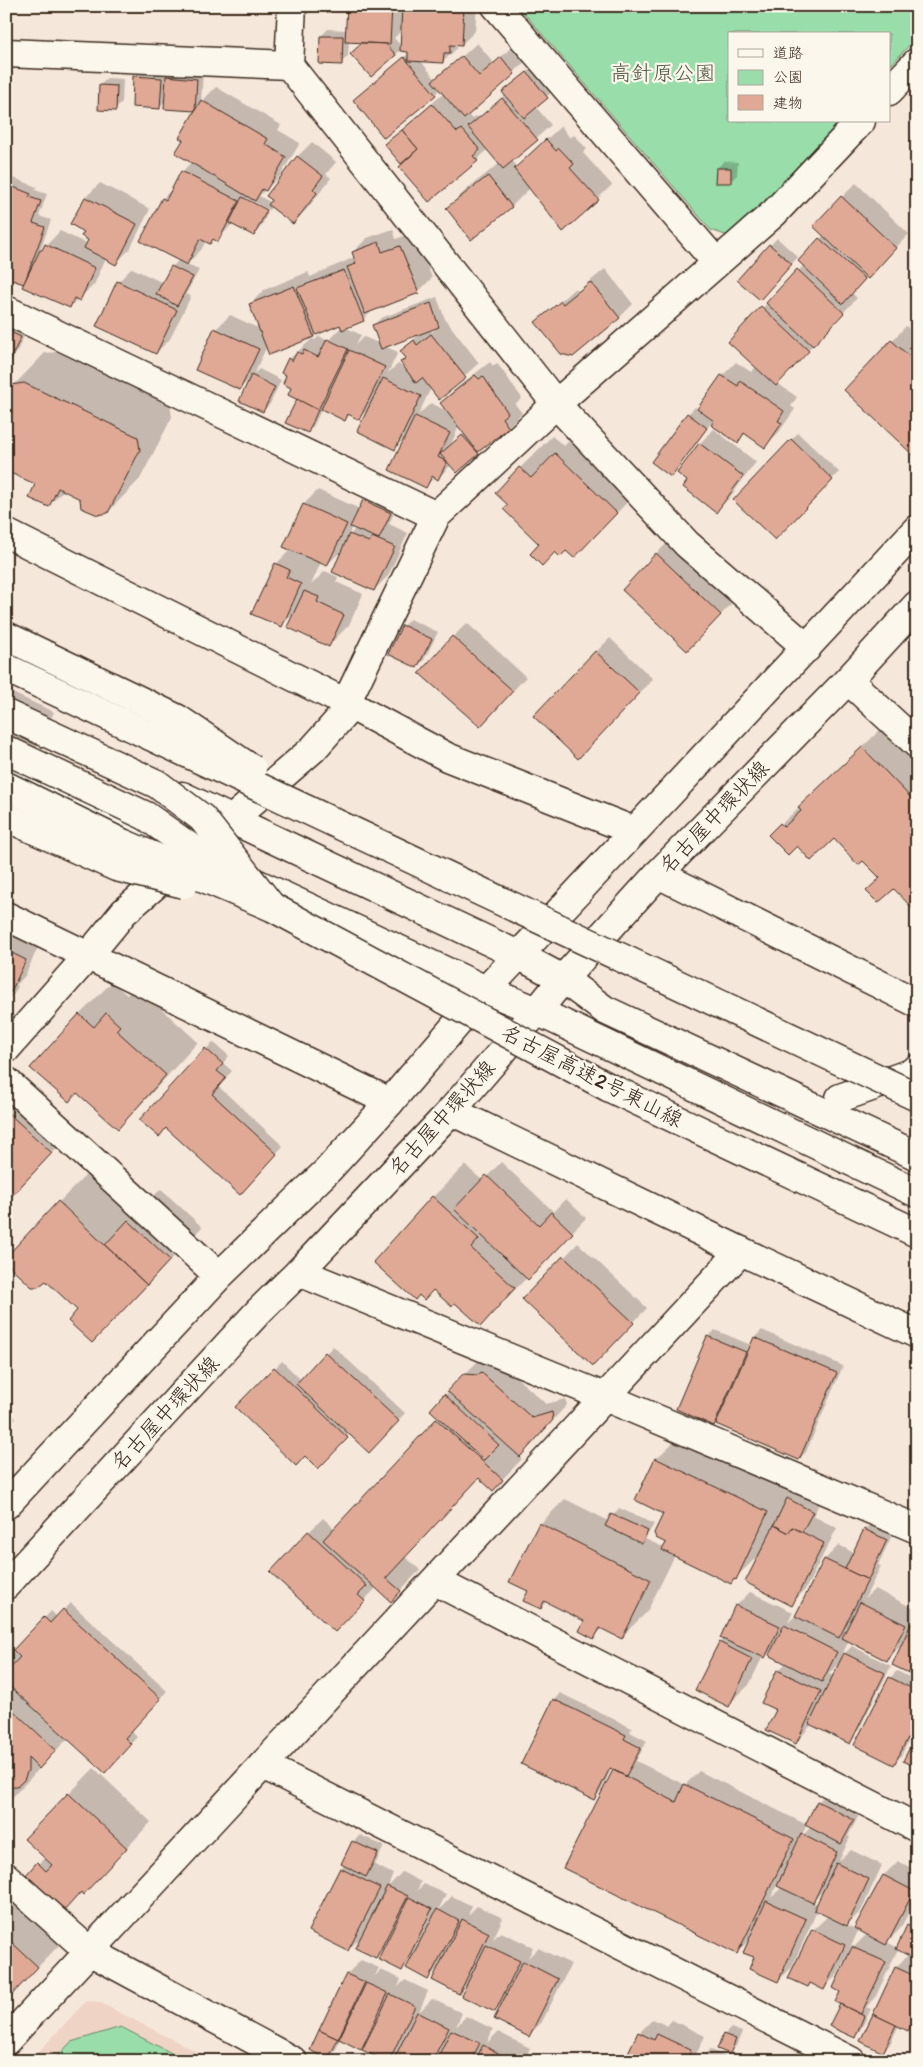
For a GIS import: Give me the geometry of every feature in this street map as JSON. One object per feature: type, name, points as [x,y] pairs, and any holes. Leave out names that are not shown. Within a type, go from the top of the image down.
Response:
[{"type":"main road","points":[[292,6],[289,65],[556,404],[687,544],[807,648]]},
{"type":"main road","points":[[496,6],[716,262]]},
{"type":"main road","points":[[6,53],[289,65]]},
{"type":"main road","points":[[890,90],[917,62]]},
{"type":"main road","points":[[6,1049],[124,912],[313,749],[348,705],[436,516],[556,404],[774,213],[860,122]]},
{"type":"main road","points":[[6,310],[436,516]]},
{"type":"main road","points":[[6,1505],[219,1276],[328,1170],[518,955],[917,529]]},
{"type":"main road","points":[[6,533],[447,756],[634,831]]},
{"type":"main road","name":"名古屋中環状線","points":[[6,1585],[259,1311],[300,1272],[451,1111],[563,979],[658,874],[848,680],[917,604]]},
{"type":"main road","points":[[6,636],[178,719],[323,817]]},
{"type":"main road","points":[[6,668],[917,1097]]},
{"type":"main road","points":[[848,680],[917,744]]},
{"type":"main road","points":[[6,714],[518,955],[563,979],[605,1010],[917,1156]]},
{"type":"main road","points":[[6,714],[157,784],[202,818],[272,907]]},
{"type":"main road","points":[[6,750],[146,816],[272,907]]},
{"type":"main road","points":[[6,766],[486,990],[537,1011],[917,1192]]},
{"type":"main road","points":[[6,786],[122,843],[272,907]]},
{"type":"main road","points":[[6,817],[116,867],[272,907]]},
{"type":"main road","points":[[658,874],[917,1003]]},
{"type":"main road","name":"名古屋高速2号東山線","points":[[272,907],[608,1087],[917,1233]]},
{"type":"main road","points":[[6,916],[390,1102]]},
{"type":"main road","points":[[840,1098],[911,1073],[917,1069]]},
{"type":"main road","points":[[6,1081],[219,1276]]},
{"type":"main road","points":[[451,1111],[740,1251],[917,1334]]},
{"type":"main road","points":[[6,2041],[740,1251]]},
{"type":"main road","points":[[300,1272],[605,1397],[917,1529]]},
{"type":"main road","points":[[435,1581],[917,1828]]},
{"type":"main road","points":[[263,1765],[851,2061]]},
{"type":"main road","points":[[6,1876],[89,1951],[293,2061]]},
{"type":"shaded area","points":[[86,2001],[99,2002],[215,2061],[30,2061]]},
{"type":"green space","name":"高針原公園","points":[[518,6],[917,6],[917,37],[890,66],[890,32],[728,32],[728,122],[839,122],[766,204],[728,236],[711,230]]},
{"type":"green space","points":[[121,2027],[187,2061],[53,2061],[71,2042]]},
{"type":"building","points":[[347,6],[392,6],[390,44],[345,42]]},
{"type":"building","points":[[402,6],[464,6],[462,46],[450,45],[450,53],[444,53],[443,63],[408,61],[408,52],[400,51]]},
{"type":"building","points":[[320,36],[343,36],[342,65],[319,64]]},
{"type":"building","points":[[362,43],[386,44],[396,55],[371,77],[350,54]]},
{"type":"building","points":[[462,56],[479,76],[501,57],[515,74],[464,119],[432,81]]},
{"type":"building","points":[[404,57],[436,95],[384,138],[353,100]]},
{"type":"building","points":[[527,72],[548,98],[524,118],[502,92]]},
{"type":"building","points":[[133,76],[162,78],[160,109],[132,107]]},
{"type":"building","points":[[166,76],[197,79],[195,111],[164,109]]},
{"type":"building","points":[[99,85],[117,86],[116,111],[98,110]]},
{"type":"building","points":[[502,98],[538,140],[503,169],[468,127]]},
{"type":"building","points":[[201,100],[268,139],[265,144],[286,157],[266,191],[262,189],[255,201],[175,153],[183,140],[179,138]]},
{"type":"building","points":[[432,104],[457,132],[462,129],[480,150],[473,156],[478,161],[429,202],[399,167],[418,149],[402,130]]},
{"type":"building","points":[[402,130],[418,149],[401,164],[384,144]]},
{"type":"building","points":[[546,139],[556,151],[559,148],[574,164],[570,168],[599,200],[563,232],[514,169]]},
{"type":"building","points":[[297,156],[323,176],[313,189],[317,193],[293,224],[268,205],[272,200],[266,196]]},
{"type":"building","points":[[716,168],[731,168],[731,183],[715,183]]},
{"type":"building","points":[[181,171],[239,201],[218,242],[213,239],[210,244],[200,239],[187,265],[140,241],[162,198],[166,200]]},
{"type":"building","points":[[488,176],[512,207],[471,240],[446,208]]},
{"type":"building","points":[[6,184],[31,194],[29,197],[41,201],[33,223],[45,227],[24,284],[6,278]]},
{"type":"building","points":[[841,196],[896,248],[868,279],[813,226]]},
{"type":"building","points":[[85,197],[137,224],[116,265],[84,248],[88,240],[81,236],[84,232],[70,224]]},
{"type":"building","points":[[242,197],[267,210],[254,236],[229,223]]},
{"type":"building","points":[[819,238],[865,279],[843,304],[798,261]]},
{"type":"building","points":[[379,242],[382,252],[400,246],[419,293],[365,314],[347,267],[356,264],[352,252]]},
{"type":"building","points":[[45,244],[95,268],[80,301],[74,298],[70,308],[22,287],[40,250],[42,250]]},
{"type":"building","points":[[769,244],[792,264],[760,300],[737,280]]},
{"type":"building","points":[[171,266],[193,277],[177,306],[156,294]]},
{"type":"building","points":[[797,269],[844,313],[813,346],[766,303]]},
{"type":"building","points":[[344,270],[364,321],[342,330],[340,325],[316,335],[297,288]]},
{"type":"building","points":[[117,281],[177,310],[156,354],[96,326]]},
{"type":"building","points":[[590,282],[620,318],[573,357],[561,354],[535,322],[561,301],[563,304]]},
{"type":"building","points":[[294,286],[314,337],[269,355],[249,304]]},
{"type":"building","points":[[431,303],[439,327],[381,349],[372,325]]},
{"type":"building","points":[[761,306],[809,351],[776,386],[728,342]]},
{"type":"building","points":[[214,328],[259,349],[240,390],[195,370]]},
{"type":"building","points":[[6,330],[21,337],[6,369]]},
{"type":"building","points":[[431,334],[466,378],[439,400],[422,378],[416,383],[400,362],[406,358],[400,351],[414,340],[417,345]]},
{"type":"building","points":[[327,339],[348,349],[318,410],[288,395],[291,388],[283,384],[286,375],[281,373],[288,358],[292,361],[297,352],[302,354],[304,350],[318,357]]},
{"type":"building","points":[[891,340],[917,363],[916,458],[844,390]]},
{"type":"building","points":[[349,350],[385,367],[359,420],[348,414],[345,421],[321,409]]},
{"type":"building","points":[[251,375],[275,387],[263,412],[239,401]]},
{"type":"building","points":[[475,375],[479,379],[483,376],[508,413],[502,418],[509,428],[478,452],[440,403]]},
{"type":"building","points":[[721,375],[738,386],[740,381],[784,411],[778,421],[782,423],[765,448],[744,433],[738,443],[711,425],[714,421],[697,409]]},
{"type":"building","points":[[383,378],[421,396],[395,450],[357,431]]},
{"type":"building","points":[[24,383],[138,437],[140,450],[108,513],[98,515],[81,508],[80,499],[58,488],[49,507],[29,498],[35,484],[6,471],[6,396],[11,385]]},
{"type":"building","points":[[297,399],[318,410],[308,433],[285,423]]},
{"type":"building","points":[[687,413],[707,428],[671,477],[651,462]]},
{"type":"building","points":[[415,416],[450,433],[438,457],[447,462],[438,480],[432,476],[426,488],[389,470]]},
{"type":"building","points":[[462,435],[479,454],[457,473],[440,454]]},
{"type":"building","points":[[791,439],[833,480],[775,540],[733,500]]},
{"type":"building","points":[[699,443],[743,476],[716,513],[683,487],[687,481],[677,473]]},
{"type":"building","points":[[555,453],[617,513],[574,558],[566,551],[560,557],[555,552],[542,566],[530,554],[539,544],[503,509],[508,505],[495,493],[519,467],[531,478]]},
{"type":"building","points":[[363,500],[391,513],[379,539],[350,527]]},
{"type":"building","points":[[303,504],[347,524],[327,566],[283,547]]},
{"type":"building","points":[[349,534],[369,542],[372,537],[395,547],[374,591],[332,572]]},
{"type":"building","points":[[656,553],[721,615],[687,651],[622,590]]},
{"type":"building","points":[[275,563],[290,570],[286,577],[301,584],[282,627],[251,614]]},
{"type":"building","points":[[304,591],[319,597],[317,602],[344,615],[329,647],[287,627]]},
{"type":"building","points":[[402,625],[432,639],[417,668],[388,654]]},
{"type":"building","points":[[452,636],[513,691],[480,727],[419,673]]},
{"type":"building","points":[[595,651],[640,693],[578,759],[533,716]]},
{"type":"building","points":[[862,747],[917,804],[917,913],[894,889],[878,903],[866,891],[880,878],[863,861],[858,865],[834,839],[811,861],[797,846],[788,855],[768,835],[780,823],[784,827],[801,811],[798,807]]},
{"type":"building","points":[[6,950],[26,960],[11,992],[6,989]]},
{"type":"building","points":[[106,1013],[120,1026],[116,1030],[166,1075],[118,1129],[77,1093],[69,1102],[30,1068],[79,1014],[94,1027]]},
{"type":"building","points":[[205,1048],[223,1064],[217,1071],[226,1078],[212,1094],[277,1154],[240,1195],[166,1128],[159,1137],[139,1120]]},
{"type":"building","points":[[6,1111],[52,1153],[6,1202]]},
{"type":"building","points":[[486,1175],[539,1225],[551,1212],[573,1233],[528,1280],[454,1209]]},
{"type":"building","points":[[432,1196],[479,1239],[471,1248],[515,1288],[481,1326],[455,1303],[451,1306],[433,1290],[424,1300],[419,1295],[415,1300],[373,1262]]},
{"type":"building","points":[[58,1201],[147,1285],[92,1343],[68,1321],[77,1310],[46,1281],[38,1287],[32,1287],[6,1263],[6,1257]]},
{"type":"building","points":[[128,1220],[170,1260],[147,1285],[105,1245]]},
{"type":"building","points":[[563,1256],[634,1323],[593,1366],[522,1299]]},
{"type":"building","points":[[707,1336],[746,1352],[714,1426],[676,1409]]},
{"type":"building","points":[[754,1337],[837,1373],[799,1460],[716,1424]]},
{"type":"building","points":[[325,1352],[399,1421],[369,1453],[296,1384]]},
{"type":"building","points":[[274,1367],[348,1438],[318,1469],[305,1456],[296,1466],[235,1407]]},
{"type":"building","points":[[481,1372],[532,1418],[552,1412],[553,1420],[520,1457],[447,1391],[463,1374],[478,1375]]},
{"type":"building","points":[[444,1394],[499,1445],[484,1460],[430,1410]]},
{"type":"building","points":[[436,1419],[503,1480],[493,1491],[479,1478],[386,1578],[401,1591],[391,1602],[323,1540]]},
{"type":"building","points":[[655,1458],[768,1512],[736,1580],[734,1579],[731,1584],[662,1550],[666,1543],[656,1538],[654,1533],[663,1514],[635,1500]]},
{"type":"building","points":[[787,1498],[813,1512],[802,1532],[792,1527],[789,1533],[774,1525]]},
{"type":"building","points":[[611,1514],[648,1531],[642,1544],[605,1526]]},
{"type":"building","points":[[539,1523],[651,1580],[622,1639],[600,1628],[594,1639],[579,1631],[584,1621],[544,1601],[541,1609],[523,1601],[528,1591],[509,1582]]},
{"type":"building","points":[[774,1525],[789,1533],[792,1527],[824,1543],[792,1606],[745,1582]]},
{"type":"building","points":[[864,1529],[887,1540],[868,1580],[845,1569]]},
{"type":"building","points":[[308,1531],[367,1586],[358,1595],[365,1601],[335,1632],[270,1572]]},
{"type":"building","points":[[824,1559],[868,1580],[839,1638],[795,1616]]},
{"type":"building","points":[[860,1602],[906,1625],[887,1661],[842,1638]]},
{"type":"building","points":[[735,1605],[780,1626],[765,1658],[720,1638]]},
{"type":"building","points":[[63,1609],[161,1699],[125,1738],[131,1744],[105,1773],[6,1683],[6,1672],[20,1657],[13,1650],[44,1617],[50,1623]]},
{"type":"building","points":[[911,1624],[917,1626],[917,1677],[892,1665]]},
{"type":"building","points":[[784,1625],[837,1652],[822,1682],[769,1655]]},
{"type":"building","points":[[719,1642],[752,1659],[729,1707],[695,1690]]},
{"type":"building","points":[[844,1653],[885,1673],[850,1744],[809,1724]]},
{"type":"building","points":[[777,1670],[821,1691],[796,1744],[766,1730],[776,1710],[761,1703]]},
{"type":"building","points":[[889,1677],[917,1691],[917,1720],[894,1765],[854,1745]]},
{"type":"building","points":[[553,1699],[626,1735],[624,1739],[641,1748],[626,1776],[610,1768],[594,1800],[521,1764]]},
{"type":"building","points":[[6,1704],[56,1750],[39,1769],[28,1758],[28,1770],[24,1780],[19,1785],[6,1789],[6,1751],[12,1746],[6,1740]]},
{"type":"building","points":[[917,1733],[917,1768],[903,1761]]},
{"type":"building","points":[[613,1770],[676,1802],[684,1784],[794,1839],[737,1954],[563,1868]]},
{"type":"building","points":[[68,1793],[127,1848],[83,1895],[81,1892],[64,1911],[26,1875],[37,1862],[46,1871],[52,1865],[24,1839]]},
{"type":"building","points":[[817,1801],[854,1820],[841,1844],[805,1825]]},
{"type":"building","points":[[801,1834],[837,1852],[813,1903],[777,1886]]},
{"type":"building","points":[[352,1841],[378,1853],[366,1877],[341,1864]]},
{"type":"building","points":[[836,1863],[869,1879],[847,1926],[814,1910]]},
{"type":"building","points":[[340,1868],[380,1888],[348,1951],[308,1931]]},
{"type":"building","points":[[883,1875],[914,1891],[886,1945],[854,1928]]},
{"type":"building","points":[[387,1886],[408,1896],[376,1958],[355,1948]]},
{"type":"building","points":[[409,1897],[432,1909],[402,1971],[378,1959]]},
{"type":"building","points":[[766,1901],[806,1919],[778,1982],[749,1969],[754,1957],[743,1953]]},
{"type":"building","points":[[437,1909],[459,1921],[428,1980],[406,1968]]},
{"type":"building","points":[[462,1919],[489,1933],[459,1994],[432,1980]]},
{"type":"building","points":[[907,1925],[917,1930],[917,1960],[896,1949]]},
{"type":"building","points":[[812,1929],[845,1945],[824,1990],[810,1983],[808,1987],[788,1978]]},
{"type":"building","points":[[6,1937],[38,1967],[6,2001]]},
{"type":"building","points":[[486,1945],[520,1961],[495,2012],[461,1996]]},
{"type":"building","points":[[852,1947],[886,1962],[861,2014],[835,2002],[840,1992],[833,1988]]},
{"type":"building","points":[[523,1961],[558,1979],[529,2037],[494,2019]]},
{"type":"building","points":[[895,1967],[917,1977],[917,2012],[908,2031],[873,2014]]},
{"type":"building","points":[[346,1974],[365,1982],[338,2039],[319,2030]]},
{"type":"building","points":[[366,1983],[388,1993],[361,2050],[339,2039]]},
{"type":"building","points":[[390,1994],[415,2006],[389,2061],[385,2061],[362,2050]]},
{"type":"building","points":[[840,2004],[864,2016],[855,2038],[829,2026]]},
{"type":"building","points":[[417,2012],[449,2028],[432,2061],[393,2061]]},
{"type":"building","points":[[873,2014],[896,2025],[883,2053],[860,2041]]},
{"type":"building","points":[[319,2030],[338,2039],[328,2060],[310,2050]]},
{"type":"building","points":[[451,2030],[480,2043],[471,2061],[436,2061]]},
{"type":"building","points":[[638,2032],[654,2040],[657,2034],[691,2050],[687,2061],[624,2061]]},
{"type":"building","points":[[723,2034],[736,2039],[730,2054],[717,2049]]},
{"type":"building","points":[[483,2045],[513,2061],[475,2061]]}]
